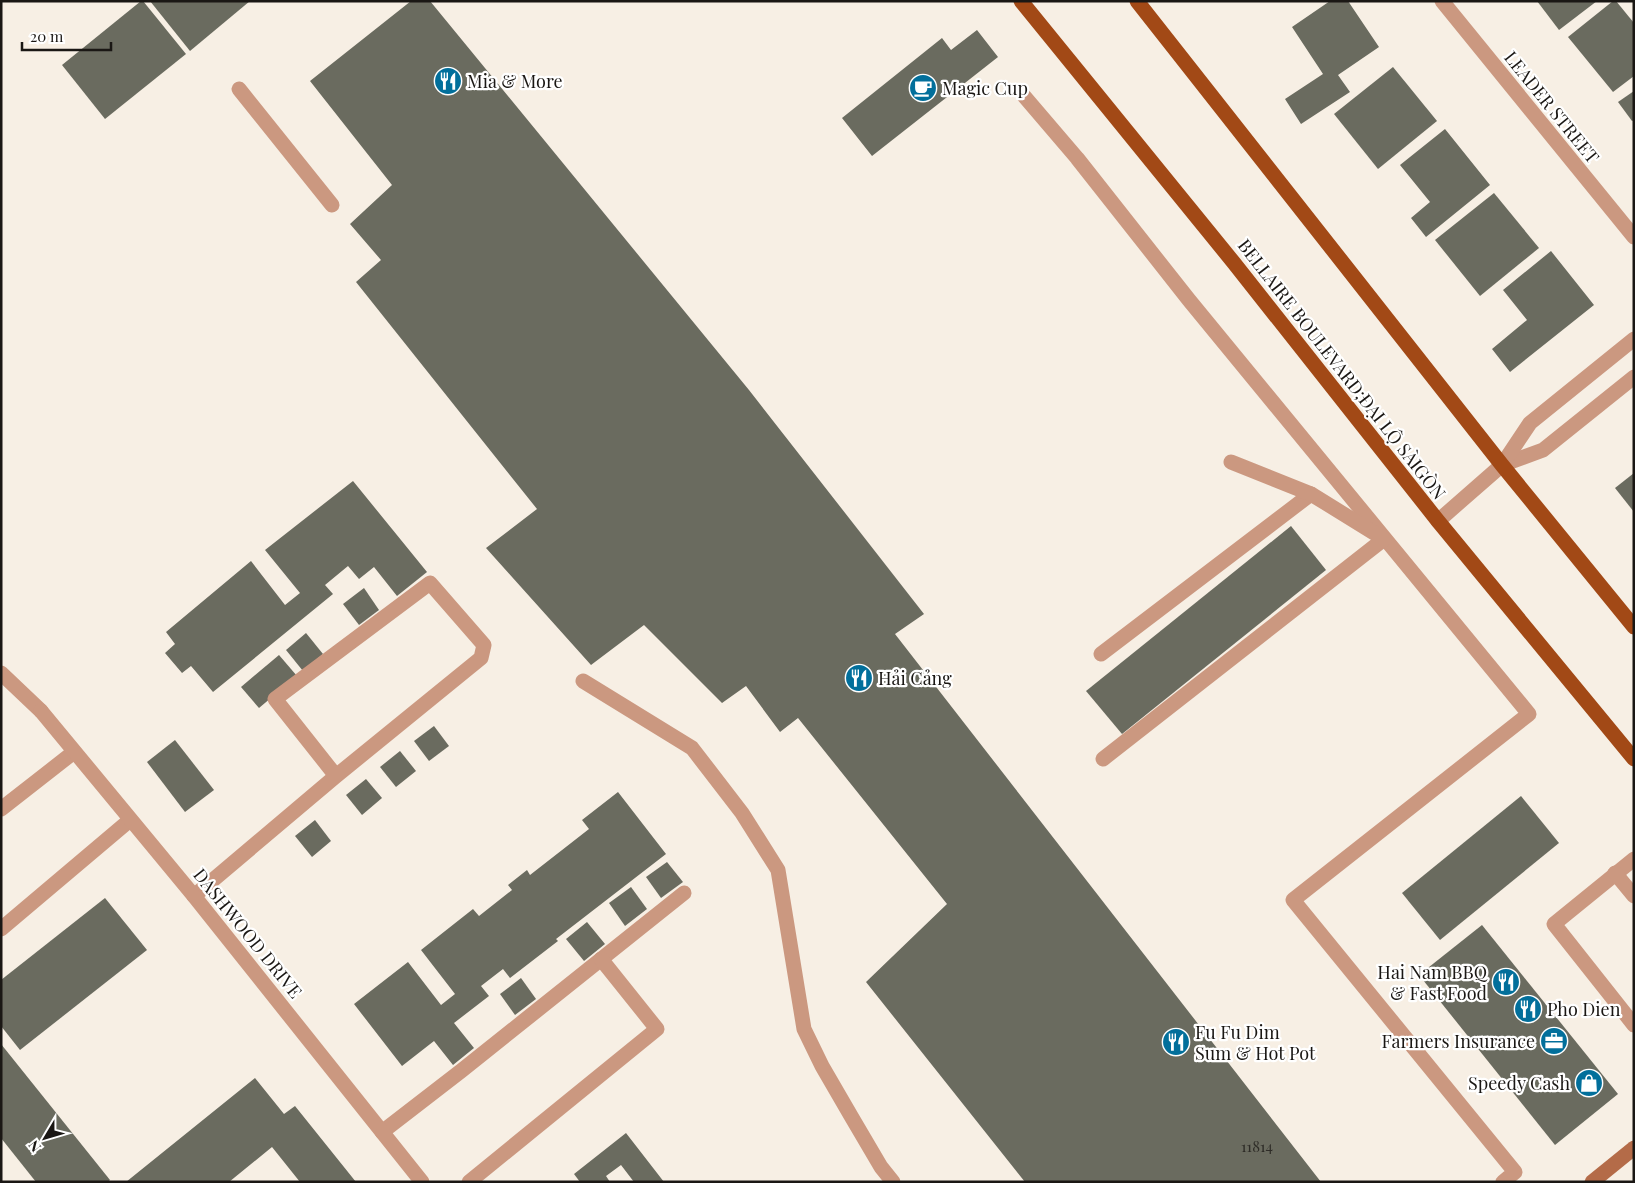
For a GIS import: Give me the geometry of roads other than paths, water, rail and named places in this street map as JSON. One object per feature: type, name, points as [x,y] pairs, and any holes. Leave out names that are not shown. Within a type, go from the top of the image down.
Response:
[{"type":"main road","name":"BELLAIRE BOULEVARD;ĐẠI LỘ SÀIGÒN","points":[[1021,1],[1270,308],[1438,521],[1634,759]]},
{"type":"main road","points":[[1137,1],[1502,466],[1634,627]]},
{"type":"main road","points":[[1592,1182],[1634,1148]]},
{"type":"street","name":"LEADER STREET","points":[[1442,1],[1634,237]]},
{"type":"street","points":[[239,89],[332,205]]},
{"type":"street","points":[[1024,96],[1077,158],[1189,300],[1529,714],[1292,900],[1515,1172],[1503,1182]]},
{"type":"street","points":[[1438,521],[1502,466],[1530,423],[1634,339]]},
{"type":"street","points":[[1502,466],[1543,450],[1634,377]]},
{"type":"street","points":[[1231,462],[1311,494],[1384,539]]},
{"type":"street","points":[[1101,654],[1311,494]]},
{"type":"street","points":[[1103,759],[1384,539]]},
{"type":"street","points":[[194,896],[336,776],[482,658],[484,645],[430,583],[275,699],[336,776]]},
{"type":"street","name":"DASHWOOD DRIVE","points":[[1,674],[41,711],[194,896],[422,1182]]},
{"type":"street","points":[[583,681],[692,748],[742,813],[778,870],[804,1029],[822,1066],[851,1116],[881,1167],[893,1182]]},
{"type":"street","points":[[1,809],[74,752]]},
{"type":"street","points":[[1,929],[130,820]]},
{"type":"street","points":[[1634,859],[1554,924],[1634,1025]]},
{"type":"street","points":[[1616,873],[1634,896]]},
{"type":"street","points":[[382,1132],[684,893]]},
{"type":"street","points":[[469,1182],[656,1029],[601,959]]},
{"type":"place","name":"Mia & More","points":[[448,81]]},
{"type":"place","name":"Magic Cup","points":[[923,88]]},
{"type":"place","name":"Hải Cảng","points":[[859,678]]},
{"type":"place","name":"Hai Nam BBQ & Fast Food","points":[[1506,982]]},
{"type":"place","name":"Pho Dien","points":[[1528,1009]]},
{"type":"place","name":"Farmers Insurance","points":[[1554,1041]]},
{"type":"place","name":"Fu Fu Dim Sum & Hot Pot","points":[[1176,1042]]},
{"type":"place","name":"Speedy Cash","points":[[1589,1083]]}]
